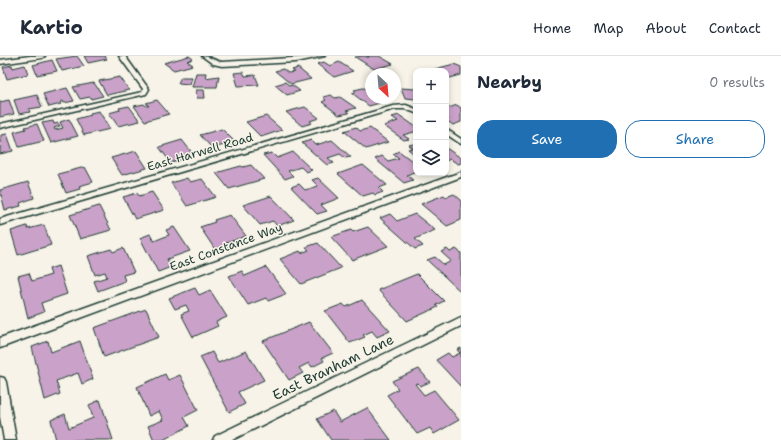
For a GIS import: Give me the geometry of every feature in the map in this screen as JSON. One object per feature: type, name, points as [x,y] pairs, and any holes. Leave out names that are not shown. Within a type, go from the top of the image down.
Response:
[{"type":"street","points":[[0,62],[42,56]]},
{"type":"street","points":[[0,126],[144,93],[146,89],[122,56]]},
{"type":"street","points":[[205,56],[215,63],[222,64],[245,64],[322,56]]},
{"type":"street","name":"East Harwell Road","points":[[0,222],[396,107],[406,107],[413,110]]},
{"type":"street","points":[[449,133],[461,142]]},
{"type":"street","name":"East Constance Way","points":[[0,343],[461,174]]},
{"type":"street","name":"East Branham Lane","points":[[219,440],[461,321]]},
{"type":"street","points":[[0,382],[10,440]]},
{"type":"building","points":[[77,56],[84,66],[62,71],[56,59]]},
{"type":"building","points":[[84,56],[105,56],[107,59],[88,63]]},
{"type":"building","points":[[189,56],[193,59],[187,61],[193,65],[174,70],[164,63]]},
{"type":"building","points":[[379,56],[393,64],[372,68],[355,57]]},
{"type":"building","points":[[52,60],[57,71],[37,75],[33,65]]},
{"type":"building","points":[[324,62],[330,66],[339,62],[353,71],[334,77],[317,64]]},
{"type":"building","points":[[454,64],[461,67],[461,75],[450,78],[449,68],[439,68]]},
{"type":"building","points":[[12,65],[13,68],[25,65],[28,74],[7,79],[3,67]]},
{"type":"building","points":[[298,68],[311,79],[291,84],[275,71],[283,69],[288,73],[295,72],[292,70]]},
{"type":"building","points":[[243,72],[245,76],[255,75],[259,85],[238,86],[234,73]]},
{"type":"building","points":[[196,73],[206,73],[205,78],[219,76],[217,87],[192,87]]},
{"type":"building","points":[[120,77],[129,90],[107,95],[99,81]]},
{"type":"building","points":[[181,77],[192,77],[190,84],[178,83]]},
{"type":"building","points":[[285,82],[300,91],[287,95],[275,85]]},
{"type":"building","points":[[94,83],[103,96],[91,99],[90,97],[80,99],[73,87]]},
{"type":"building","points":[[67,88],[74,101],[64,103],[63,101],[60,102],[61,104],[49,107],[43,94]]},
{"type":"building","points":[[365,88],[365,103],[352,93],[356,92],[354,90]]},
{"type":"building","points":[[401,88],[413,89],[413,99],[405,98]]},
{"type":"building","points":[[196,90],[204,90],[205,98],[197,98]]},
{"type":"building","points":[[37,95],[42,107],[29,109],[30,112],[19,114],[14,100]]},
{"type":"building","points":[[331,95],[335,98],[340,97],[356,108],[346,111],[349,113],[339,115],[322,102],[326,100],[323,97]]},
{"type":"building","points":[[9,100],[14,114],[0,117],[0,102]]},
{"type":"building","points":[[157,100],[169,114],[145,121],[134,106],[144,104],[149,106],[146,103]]},
{"type":"building","points":[[457,105],[461,108],[461,122],[453,125],[449,122],[449,108]]},
{"type":"building","points":[[129,106],[140,121],[118,126],[109,113],[120,110],[119,108]]},
{"type":"building","points":[[305,107],[319,118],[310,121],[312,123],[302,126],[286,112]]},
{"type":"building","points":[[99,111],[110,129],[84,135],[76,119]]},
{"type":"building","points":[[399,115],[413,125],[413,132],[403,135],[409,139],[404,140],[384,126],[398,121],[392,117]]},
{"type":"building","points":[[266,116],[282,130],[261,137],[246,122]]},
{"type":"building","points":[[69,119],[78,136],[51,143],[42,123],[53,121],[54,124],[58,123],[60,126],[54,128],[55,130],[63,128],[60,122]]},
{"type":"building","points":[[37,124],[44,141],[19,147],[14,132]]},
{"type":"building","points":[[356,127],[360,131],[370,128],[388,142],[366,149],[344,131]]},
{"type":"building","points":[[222,129],[237,144],[227,147],[225,145],[212,148],[200,135]]},
{"type":"building","points":[[7,134],[13,151],[0,154],[1,135]]},
{"type":"building","points":[[182,140],[193,154],[181,157],[183,159],[171,163],[159,147]]},
{"type":"building","points":[[311,140],[316,145],[332,140],[351,157],[345,158],[340,154],[328,158],[334,163],[327,165],[302,143]]},
{"type":"building","points":[[413,148],[413,153],[408,149]]},
{"type":"building","points":[[449,150],[461,158],[461,163],[458,164],[450,159]]},
{"type":"building","points":[[136,151],[147,168],[122,175],[111,158]]},
{"type":"building","points":[[399,151],[413,162],[413,172],[407,175],[413,180],[404,183],[375,159],[382,156],[388,161],[399,158],[393,154]]},
{"type":"building","points":[[293,152],[312,170],[306,172],[301,167],[288,171],[293,176],[285,179],[263,155],[272,153],[277,158]]},
{"type":"building","points":[[251,165],[264,179],[229,189],[216,173],[241,166]]},
{"type":"building","points":[[363,165],[387,185],[379,188],[383,192],[375,195],[373,193],[363,196],[338,174]]},
{"type":"building","points":[[85,167],[93,182],[79,186],[80,189],[66,193],[58,174]]},
{"type":"building","points":[[187,178],[190,182],[202,179],[216,197],[187,206],[171,183]]},
{"type":"building","points":[[318,178],[339,198],[321,205],[327,211],[317,214],[291,187],[299,184],[305,190],[318,186],[312,180]]},
{"type":"building","points":[[28,182],[34,198],[20,203],[21,206],[5,210],[0,190]]},
{"type":"building","points":[[152,192],[164,210],[135,219],[123,197],[137,193],[139,196]]},
{"type":"building","points":[[454,194],[461,200],[461,220],[447,226],[421,204],[444,195],[446,197]]},
{"type":"building","points":[[271,196],[294,220],[277,226],[273,221],[260,225],[243,205]]},
{"type":"building","points":[[99,206],[111,230],[80,239],[70,215]]},
{"type":"building","points":[[390,214],[397,221],[415,214],[435,230],[415,239],[423,246],[415,249],[380,218]]},
{"type":"building","points":[[230,215],[246,236],[226,243],[229,247],[216,251],[200,227],[215,222],[214,220]]},
{"type":"building","points":[[44,225],[51,245],[18,255],[11,231],[27,226],[28,229]]},
{"type":"building","points":[[174,227],[190,251],[167,259],[171,267],[158,272],[140,238],[150,234],[154,241],[169,235],[166,230]]},
{"type":"building","points":[[368,227],[388,246],[352,260],[331,237],[351,230],[353,232]]},
{"type":"building","points":[[318,243],[341,268],[301,284],[280,259],[300,251],[301,253],[309,250],[306,247]]},
{"type":"building","points":[[123,248],[134,272],[123,275],[125,281],[98,291],[94,281],[107,277],[105,272],[95,275],[88,256],[111,249],[113,252]]},
{"type":"building","points":[[447,249],[450,252],[456,249],[461,253],[461,292],[427,260],[435,257],[444,265],[451,261],[441,252]]},
{"type":"building","points":[[58,266],[67,294],[41,303],[44,312],[28,318],[18,276],[29,273],[32,281],[51,275],[49,269]]},
{"type":"building","points":[[266,267],[286,294],[268,301],[266,298],[248,305],[229,276],[242,271],[245,276]]},
{"type":"building","points":[[417,274],[444,301],[436,305],[438,307],[407,321],[378,290]]},
{"type":"building","points":[[195,288],[199,295],[210,290],[227,317],[216,322],[218,326],[193,337],[181,314],[189,311],[186,305],[175,309],[169,298]]},
{"type":"building","points":[[362,300],[390,331],[377,337],[372,331],[363,335],[365,337],[350,343],[325,311],[343,304],[346,307]]},
{"type":"building","points":[[146,309],[159,337],[104,357],[94,328]]},
{"type":"building","points":[[309,322],[333,353],[322,358],[324,361],[312,367],[309,363],[299,368],[303,373],[289,380],[263,341]]},
{"type":"building","points":[[48,341],[51,352],[80,341],[93,379],[82,384],[78,373],[56,381],[60,394],[45,400],[32,347]]},
{"type":"building","points":[[461,348],[461,387],[436,360],[448,353],[452,357],[460,353],[457,350]]},
{"type":"building","points":[[246,351],[264,380],[238,392],[245,404],[229,412],[200,357],[212,352],[218,363]]},
{"type":"building","points":[[419,369],[430,382],[420,386],[418,383],[415,384],[424,395],[434,390],[459,420],[434,434],[430,428],[417,434],[387,395],[398,389],[392,381]]},
{"type":"building","points":[[165,374],[168,380],[180,375],[198,410],[184,417],[189,426],[163,440],[154,440],[148,426],[163,420],[159,411],[149,416],[137,387]]},
{"type":"building","points":[[100,400],[113,440],[56,440],[51,420],[65,414],[69,428],[93,418],[89,405]]},
{"type":"building","points":[[367,408],[391,440],[331,440],[317,419],[333,411],[340,422]]}]
